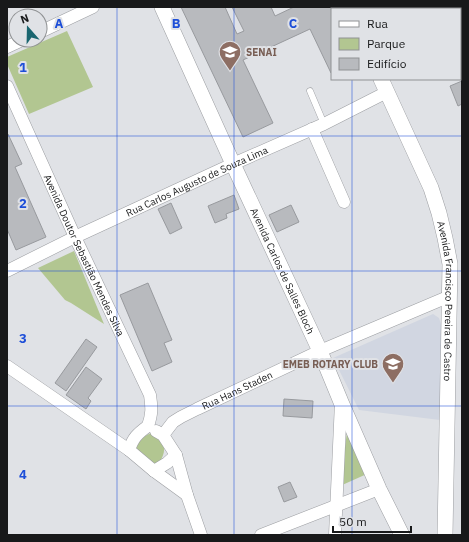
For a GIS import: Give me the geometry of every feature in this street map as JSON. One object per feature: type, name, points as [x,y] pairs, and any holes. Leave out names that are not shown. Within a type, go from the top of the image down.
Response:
[{"type":"street","points":[[48,28],[93,7]]},
{"type":"street","name":"Avenida Carlos de Salles Bloch","points":[[162,7],[320,351],[340,402],[379,489],[402,535]]},
{"type":"street","name":"Avenida Doutor Sebastião Mendes Silva","points":[[7,86],[75,237],[150,395],[152,407],[148,426]]},
{"type":"street","name":"Rua Carlos Augusto de Souza Lima","points":[[7,271],[75,237],[324,124],[384,86]]},
{"type":"street","name":"Avenida Francisco Pereira de Castro","points":[[384,86],[431,188],[446,238],[450,264],[445,535]]},
{"type":"street","points":[[312,129],[344,202]]},
{"type":"street","name":"Rua Hans Staden","points":[[162,435],[173,422],[181,417],[320,351],[450,296]]},
{"type":"street","points":[[7,366],[128,450],[187,495]]},
{"type":"street","points":[[335,535],[340,402]]},
{"type":"street","points":[[128,450],[138,433],[148,426],[162,435],[176,455],[187,495],[201,535]]},
{"type":"street","points":[[154,471],[167,464],[176,455]]},
{"type":"street","points":[[261,535],[379,489]]},
{"type":"lane","points":[[310,91],[324,124]]},
{"type":"shaded area","name":"EMEB ROTARY CLUB","points":[[433,314],[439,318],[442,327],[440,420],[359,410],[333,358]]},
{"type":"green space","points":[[67,31],[93,87],[29,114],[7,64],[7,57],[28,48],[48,48],[48,39]]},
{"type":"green space","points":[[74,251],[104,324],[65,300],[38,268]]},
{"type":"green space","points":[[347,432],[369,473],[340,486]]},
{"type":"green space","points":[[151,433],[164,446],[164,454],[159,464],[153,463],[134,448],[143,437]]},
{"type":"building","name":"SENAI","points":[[181,7],[225,7],[237,34],[244,31],[232,7],[271,7],[275,16],[294,7],[331,7],[331,73],[310,29],[243,60],[273,123],[243,137]]},
{"type":"building","points":[[462,81],[462,104],[458,106],[450,86]]},
{"type":"building","points":[[7,134],[22,164],[15,167],[46,237],[16,250],[7,229]]},
{"type":"building","points":[[234,195],[239,209],[226,214],[227,218],[215,223],[208,206]]},
{"type":"building","points":[[171,203],[182,228],[170,234],[158,209]]},
{"type":"building","points":[[291,205],[299,222],[277,232],[269,215]]},
{"type":"building","points":[[148,283],[172,340],[164,343],[172,362],[152,371],[120,295]]},
{"type":"building","points":[[86,339],[97,347],[66,391],[55,383]]},
{"type":"building","points":[[86,367],[102,379],[88,398],[91,401],[86,409],[66,395]]},
{"type":"building","points":[[284,399],[313,401],[312,418],[283,416]]},
{"type":"building","points":[[290,482],[297,497],[284,502],[278,487]]},
{"type":"place","name":"SENAI","points":[[230,72]]},
{"type":"place","name":"EMEB ROTARY CLUB","points":[[393,384]]}]
